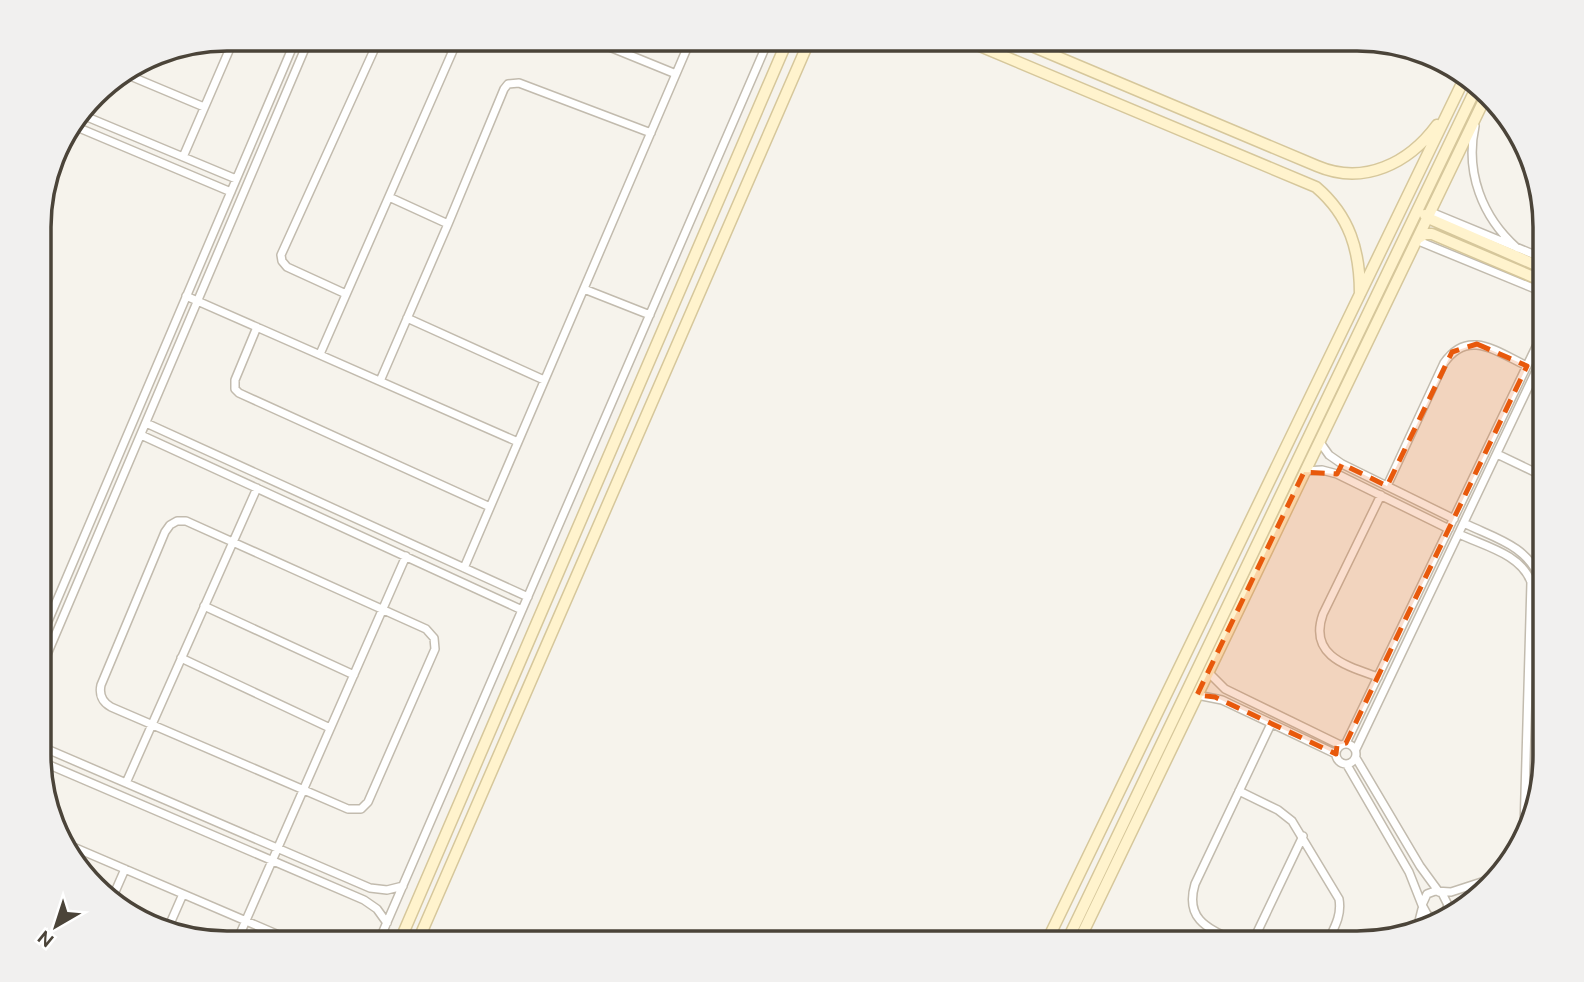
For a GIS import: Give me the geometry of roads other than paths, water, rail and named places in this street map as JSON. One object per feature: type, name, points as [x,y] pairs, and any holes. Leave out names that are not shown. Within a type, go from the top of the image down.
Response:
[{"type":"street","points":[[183,157],[228,51]]},
{"type":"street","points":[[51,613],[290,51]]},
{"type":"street","points":[[51,645],[304,51]]},
{"type":"street","points":[[346,294],[287,267],[281,255],[373,51]]},
{"type":"street","points":[[320,355],[453,51]]},
{"type":"street","points":[[621,51],[676,74]]},
{"type":"street","points":[[464,568],[686,51]]},
{"type":"street","points":[[383,931],[763,51]]},
{"type":"street","points":[[404,931],[782,51]]},
{"type":"street","points":[[422,931],[804,51]]},
{"type":"street","points":[[994,51],[1316,187],[1331,201],[1352,235],[1359,264],[1359,297]]},
{"type":"street","points":[[1046,51],[1334,171],[1354,173],[1392,164],[1417,149],[1450,108]]},
{"type":"street","points":[[133,77],[204,107]]},
{"type":"street","points":[[380,381],[504,89],[510,83],[519,83],[651,133]]},
{"type":"street","points":[[1052,931],[1461,85]]},
{"type":"street","points":[[1072,931],[1473,94]]},
{"type":"street","points":[[1084,931],[1483,103]]},
{"type":"street","points":[[1478,113],[1472,152],[1476,184],[1495,224],[1517,248]]},
{"type":"street","points":[[89,118],[236,179]]},
{"type":"street","points":[[80,129],[231,192]]},
{"type":"street","points":[[1307,183],[1316,177],[1317,166]]},
{"type":"street","points":[[388,197],[448,224]]},
{"type":"street","points":[[1421,201],[1424,213],[1459,232],[1533,258]]},
{"type":"street","points":[[1429,215],[1517,248],[1533,257]]},
{"type":"street","points":[[1454,243],[1455,235],[1459,232]]},
{"type":"street","points":[[1416,240],[1425,234],[1432,234],[1533,277]]},
{"type":"street","points":[[1405,235],[1533,288]]},
{"type":"street","points":[[584,289],[650,315]]},
{"type":"street","points":[[187,296],[518,442]]},
{"type":"street","points":[[407,318],[544,380]]},
{"type":"street","points":[[257,327],[235,380],[234,386],[239,393],[490,507]]},
{"type":"street","points":[[1387,486],[1444,363],[1452,352],[1464,345],[1477,344],[1527,366]]},
{"type":"street","points":[[1336,754],[1378,677],[1533,353]]},
{"type":"street","points":[[1347,765],[1356,754],[1497,454],[1533,385]]},
{"type":"street","points":[[146,423],[528,597]]},
{"type":"street","points":[[141,435],[522,610]]},
{"type":"street","points":[[1319,441],[1329,455],[1342,464],[1454,519]]},
{"type":"street","points":[[1497,454],[1533,471]]},
{"type":"street","points":[[1337,474],[1342,464]]},
{"type":"street","points":[[1304,471],[1322,470],[1337,474],[1449,529]]},
{"type":"street","points":[[126,783],[257,488]]},
{"type":"street","points":[[1378,677],[1335,659],[1322,644],[1319,634],[1323,614],[1381,495]]},
{"type":"street","points":[[186,521],[233,542],[426,629],[434,638],[435,645],[370,798],[361,809],[352,810],[303,790],[107,705],[102,698],[100,689],[165,532],[173,523],[186,521]]},
{"type":"street","points":[[1464,523],[1526,555],[1533,564]]},
{"type":"street","points":[[1459,534],[1520,563],[1531,583],[1525,810]]},
{"type":"street","points":[[241,931],[406,556]]},
{"type":"street","points":[[204,606],[354,675]]},
{"type":"street","points":[[181,658],[330,728]]},
{"type":"street","points":[[1208,672],[1225,689],[1343,744],[1356,754],[1420,866],[1447,900],[1445,908]]},
{"type":"street","points":[[1197,695],[1222,700],[1336,754],[1340,763],[1347,765],[1409,872],[1422,906],[1430,916]]},
{"type":"street","points":[[1216,931],[1196,917],[1192,895],[1271,723]]},
{"type":"street","points":[[51,751],[370,888],[387,890],[403,886]]},
{"type":"street","points":[[51,766],[364,900],[377,909],[387,923]]},
{"type":"street","points":[[1239,791],[1278,810],[1292,821],[1303,836],[1339,899],[1341,908],[1333,931]]},
{"type":"street","points":[[1258,931],[1303,836]]},
{"type":"street","points":[[77,849],[267,931]]},
{"type":"street","points":[[115,891],[125,869]]},
{"type":"street","points":[[1419,920],[1427,894],[1480,882]]},
{"type":"street","points":[[171,922],[183,894]]}]
